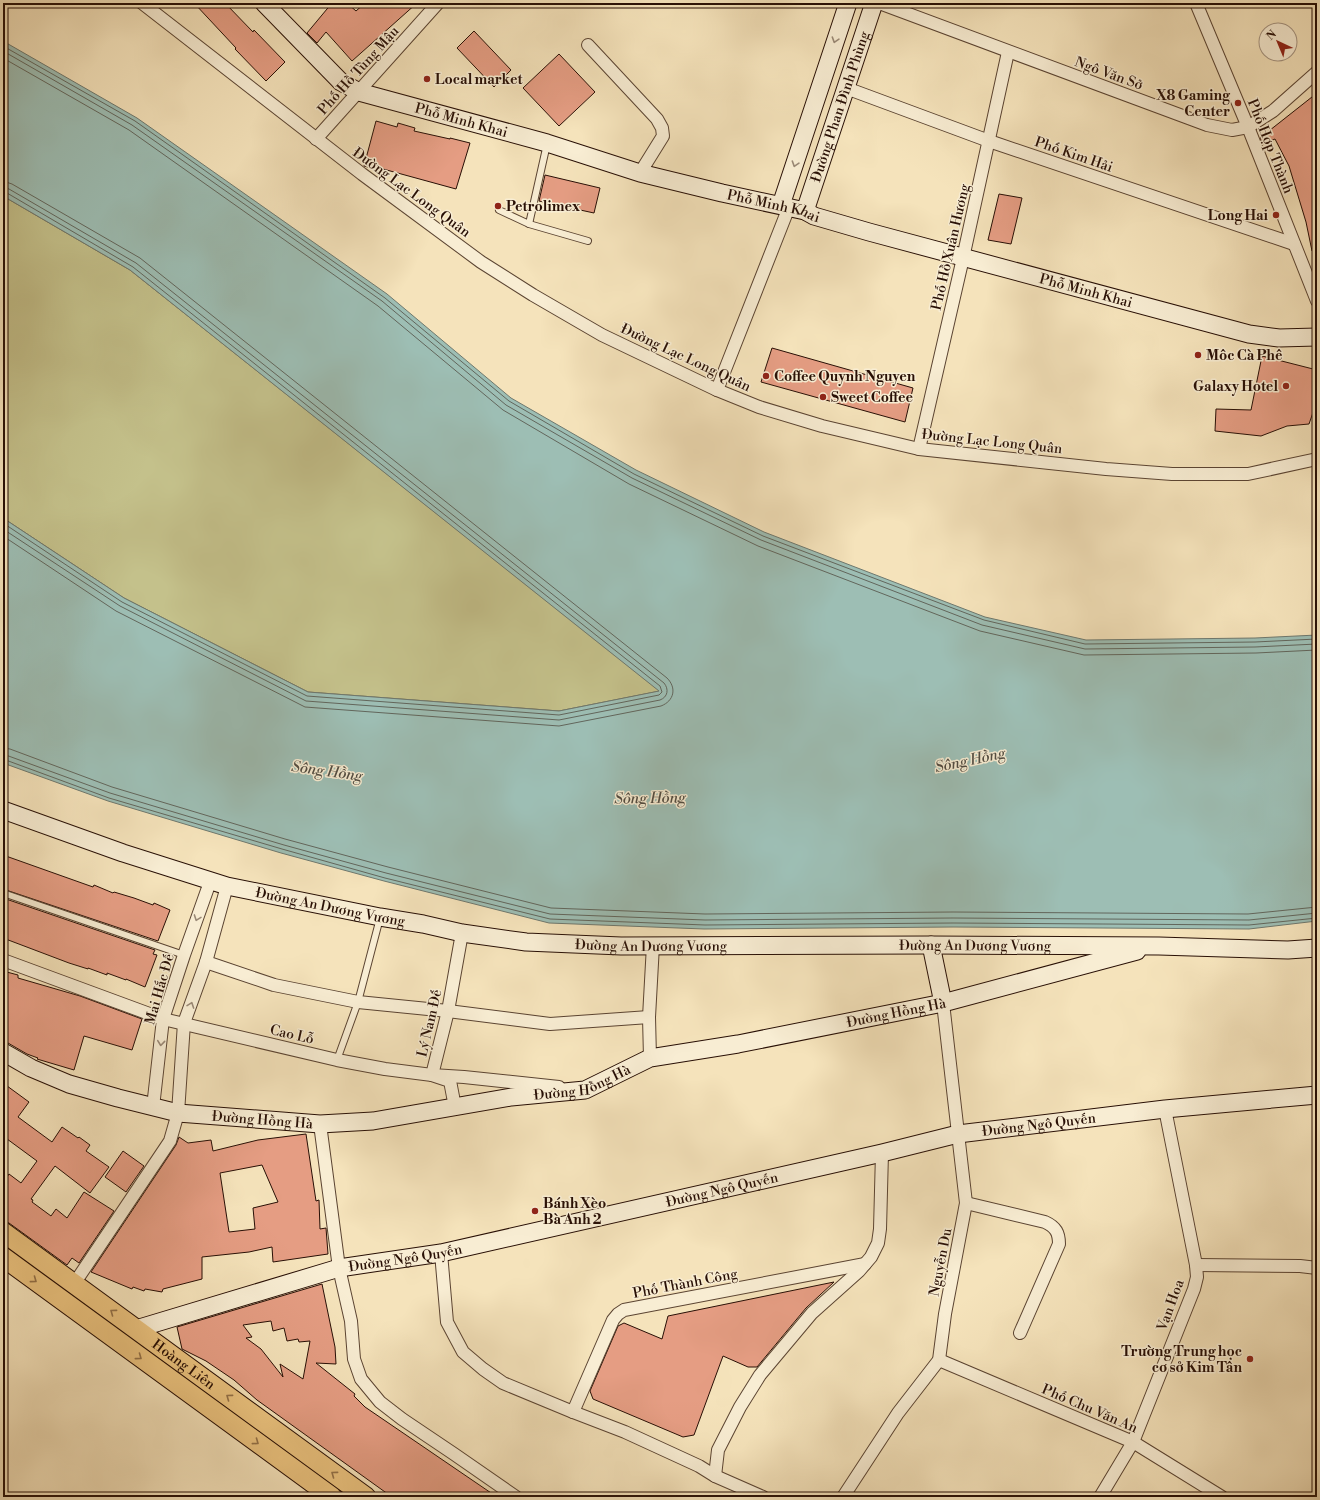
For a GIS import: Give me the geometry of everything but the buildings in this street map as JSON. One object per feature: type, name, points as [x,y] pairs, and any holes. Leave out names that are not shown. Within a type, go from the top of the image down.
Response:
[{"type":"main road","name":"Hoàng Liên","points":[[3,1232],[136,1329],[357,1495]]},
{"type":"main road","name":"Hoàng Liên","points":[[3,1257],[332,1497]]},
{"type":"main road","points":[[122,1345],[136,1329]]},
{"type":"street","name":"Đường Lạc Long Quân","points":[[142,3],[316,139],[481,262],[602,335],[716,390],[759,407],[822,426],[919,449],[1106,469],[1178,475],[1248,474],[1317,459]]},
{"type":"street","name":"Phỗ Minh Khai","points":[[264,3],[341,82],[359,92],[547,143],[640,172],[722,193],[805,211],[814,216],[963,258],[1249,334],[1279,338],[1317,337]]},
{"type":"street","name":"Phố Hồ Tùng Mậu","points":[[316,139],[438,3]]},
{"type":"street","name":"Đường Phan Đình Phùng","points":[[785,206],[848,3]]},
{"type":"street","name":"Đường Phan Đình Phùng","points":[[805,211],[874,3]]},
{"type":"street","name":"Ngô Văn Sở","points":[[879,3],[1207,125],[1232,130],[1248,127],[1272,111],[1317,72]]},
{"type":"street","name":"Phố Hợp Thành","points":[[1196,3],[1248,127],[1317,301]]},
{"type":"street","points":[[588,44],[657,119],[662,128],[663,136],[640,172]]},
{"type":"street","name":"Phố Hồ Xuân Hương","points":[[919,449],[1008,52]]},
{"type":"street","name":"Phố Kim Hải","points":[[846,88],[989,141],[1294,244]]},
{"type":"street","points":[[716,390],[785,206]]},
{"type":"street","name":"Đường An Dương Vương","points":[[3,810],[210,882],[380,917],[424,924],[462,933],[526,942],[621,946],[1159,946],[1288,950],[1317,948]]},
{"type":"street","name":"Mai Hắc Đế","points":[[153,1108],[163,1019],[210,882]]},
{"type":"street","points":[[74,1284],[170,1141],[178,1113],[184,1023],[206,962],[227,886]]},
{"type":"street","name":"Lý Nam Đế","points":[[455,1107],[450,1081],[432,1075],[448,1011],[462,933]]},
{"type":"street","points":[[650,1058],[649,1017],[653,945]]},
{"type":"street","points":[[931,945],[943,1003]]},
{"type":"street","name":"Đường Hồng Hà","points":[[3,1052],[31,1068],[69,1084],[153,1108],[178,1113],[320,1124],[373,1121],[512,1097],[585,1090],[650,1058],[738,1044],[943,1003],[1159,946]]},
{"type":"street","name":"Cao Lỗ","points":[[3,960],[163,1019],[337,1060],[385,1069],[432,1075],[585,1090]]},
{"type":"street","points":[[206,962],[274,985],[358,1002],[448,1011],[550,1024],[649,1017]]},
{"type":"street","name":"Nguyễn Du","points":[[939,1360],[945,1314],[966,1203],[943,1003]]},
{"type":"street","name":"Đường Ngô Quyến","points":[[136,1329],[339,1268],[441,1253],[882,1153],[958,1134],[1165,1109],[1317,1095]]},
{"type":"street","name":"Vạn Hoa","points":[[1100,1497],[1133,1442],[1194,1289],[1197,1277],[1196,1265],[1165,1109]]},
{"type":"street","points":[[320,1124],[339,1268],[351,1321],[354,1359],[361,1379],[380,1402],[402,1419],[516,1497]]},
{"type":"street","points":[[715,1476],[718,1450],[740,1407],[760,1375],[812,1313],[871,1257],[878,1243],[880,1229],[882,1153]]},
{"type":"street","points":[[966,1203],[1045,1222],[1052,1225],[1058,1234],[1059,1244],[1020,1333]]},
{"type":"street","points":[[441,1253],[447,1322],[463,1352],[483,1369],[503,1383],[626,1432],[699,1466],[715,1476],[763,1497]]},
{"type":"street","name":"Phố Thành Công","points":[[573,1412],[613,1320],[624,1310],[865,1264]]},
{"type":"street","points":[[1196,1265],[1300,1266],[1317,1268]]},
{"type":"street","points":[[843,1497],[898,1413],[939,1360]]},
{"type":"street","name":"Phố Chu Văn An","points":[[939,1360],[1133,1442],[1222,1497]]},
{"type":"lane","points":[[529,224],[547,143]]},
{"type":"lane","points":[[499,210],[529,224],[588,241]]},
{"type":"lane","points":[[3,893],[184,956]]},
{"type":"lane","points":[[337,1060],[358,1002],[380,917]]},
{"type":"shaded area","points":[[3,196],[130,270],[660,691],[559,711],[308,692],[124,598],[3,518]]},
{"type":"water","name":"Sông Hồng","points":[[3,41],[137,118],[387,294],[511,398],[636,470],[764,532],[985,617],[1086,640],[1255,638],[1317,635],[1317,921],[1249,929],[953,927],[704,929],[549,923],[281,853],[108,801],[3,763],[3,518],[124,598],[308,692],[559,711],[659,691],[130,270],[3,196]]},
{"type":"place","name":"Local market","points":[[427,79]]},
{"type":"place","name":"X8 Gaming Center","points":[[1238,103]]},
{"type":"place","name":"Petrolimex","points":[[498,206]]},
{"type":"place","name":"Long Hai","points":[[1276,215]]},
{"type":"place","name":"Môc Cà Phê","points":[[1198,355]]},
{"type":"place","name":"Coffee Quynh Nguyen","points":[[766,376]]},
{"type":"place","name":"Galaxy Hotel","points":[[1286,386]]},
{"type":"place","name":"Sweet Coffee","points":[[823,397]]},
{"type":"place","name":"Bánh Xèo Bà Anh 2","points":[[535,1211]]},
{"type":"place","name":"Trường Trung học cơ sở Kim Tân","points":[[1250,1359]]}]
